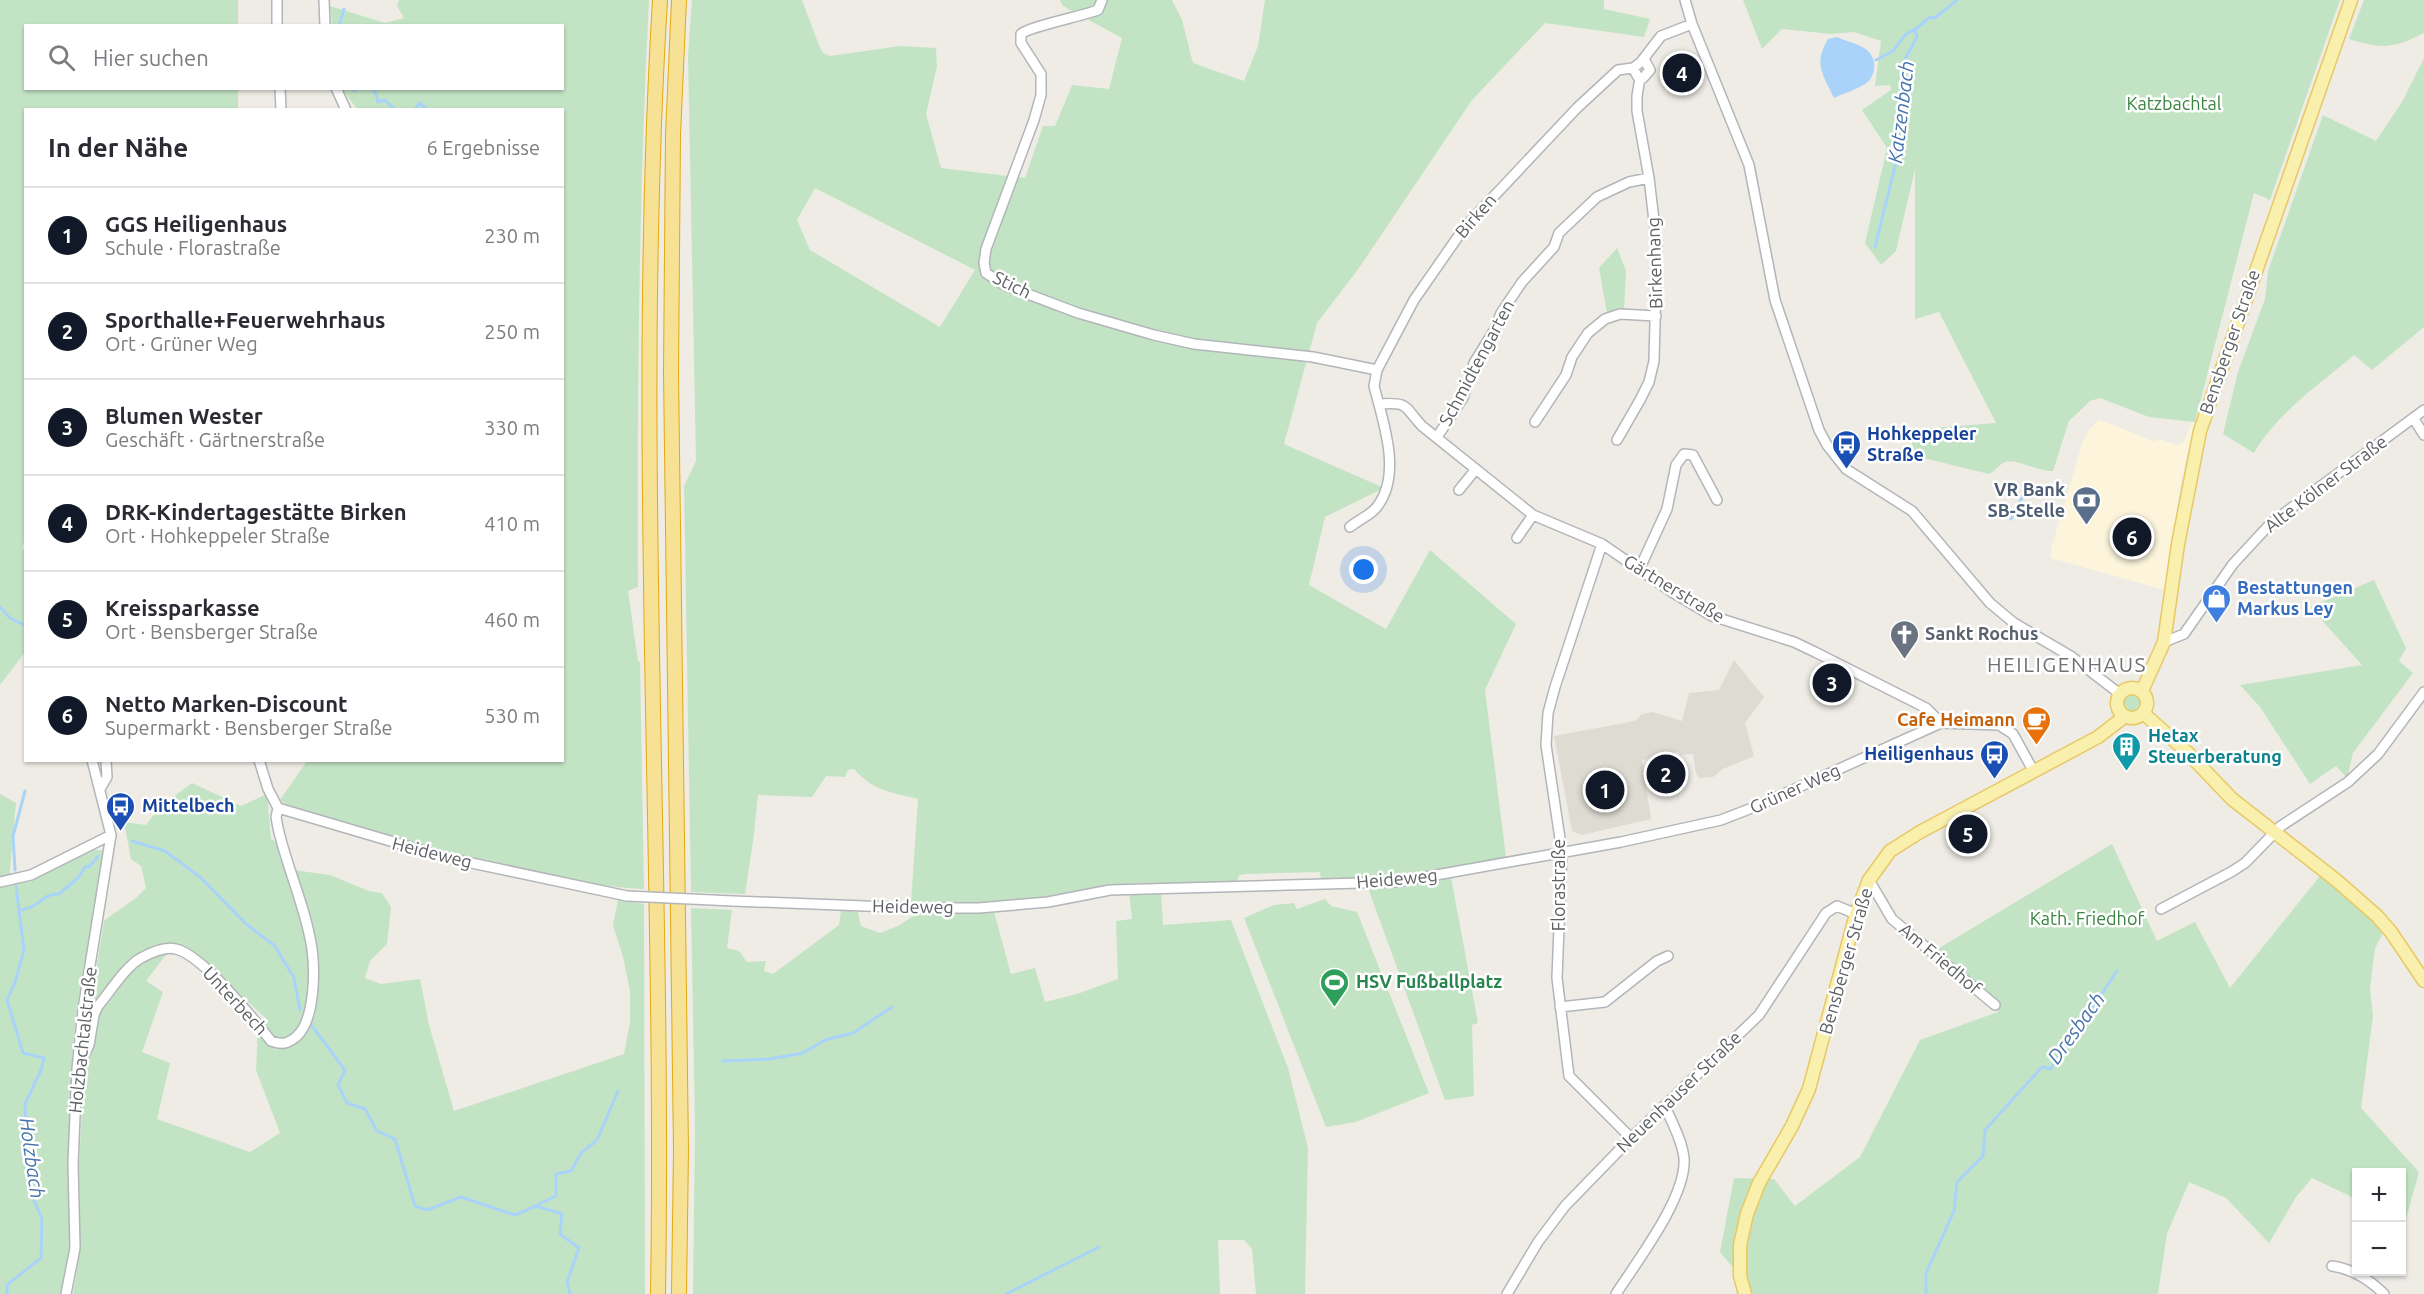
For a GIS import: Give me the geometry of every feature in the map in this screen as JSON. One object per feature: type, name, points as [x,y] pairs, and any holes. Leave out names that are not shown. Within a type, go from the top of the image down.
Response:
[{"type":"highway","points":[[658,1294],[659,1055],[649,372],[660,0]]},
{"type":"highway","points":[[678,1294],[681,1151],[671,338],[673,135],[679,0]]},
{"type":"main road","name":"Bensberger Straße","points":[[2142,691],[2164,642],[2180,534],[2199,431],[2351,0]]},
{"type":"main road","points":[[2131,688],[2142,691],[2147,700],[2143,713],[2134,718],[2124,717],[2117,707],[2120,694],[2131,688]]},
{"type":"main road","points":[[2143,713],[2187,752],[2232,799],[2336,880],[2377,916],[2391,932],[2424,981]]},
{"type":"main road","name":"Bensberger Straße","points":[[1745,1294],[1740,1276],[1740,1245],[1747,1214],[1759,1183],[1792,1126],[1809,1089],[1856,914],[1869,880],[1890,851],[1920,832],[2098,737],[2124,717]]},
{"type":"street","points":[[277,0],[278,24]]},
{"type":"street","points":[[324,0],[325,24]]},
{"type":"street","name":"Stich","points":[[1102,0],[1098,10],[1058,23],[1027,29],[1022,34],[1021,43],[1041,74],[1043,84],[1034,120],[986,249],[984,262],[987,273],[994,280],[1078,313],[1154,335],[1203,345],[1313,357],[1377,370]]},
{"type":"street","points":[[1685,0],[1692,24],[1749,165],[1775,300],[1819,430],[1827,445],[1855,476],[1912,511],[1979,591],[2001,612],[2023,629],[2072,657],[2120,694]]},
{"type":"street","name":"Birken","points":[[1350,527],[1373,511],[1383,497],[1389,482],[1388,454],[1374,386],[1377,370],[1414,300],[1464,228],[1577,108],[1618,70],[1633,68],[1644,59],[1661,36],[1692,24]]},
{"type":"street","name":"Birken","points":[[1640,78],[1646,76],[1650,70],[1644,59]]},
{"type":"street","points":[[1633,68],[1640,78]]},
{"type":"street","name":"Birkenhang","points":[[1617,441],[1649,382],[1654,361],[1658,246],[1637,111],[1640,78]]},
{"type":"street","points":[[280,90],[281,108]]},
{"type":"street","points":[[337,90],[345,108]]},
{"type":"street","name":"Schmidtengarten","points":[[1437,437],[1463,398],[1474,363],[1495,329],[1501,313],[1522,282],[1554,247],[1559,233],[1597,197],[1629,182],[1649,178]]},
{"type":"street","points":[[1535,422],[1566,375],[1572,357],[1588,333],[1605,319],[1620,314],[1656,316]]},
{"type":"street","points":[[1379,404],[1405,405],[1422,426],[1533,515],[1602,544]]},
{"type":"street","name":"Alte Kölner Straße","points":[[2164,642],[2184,634],[2233,564],[2271,523],[2424,410]]},
{"type":"street","points":[[2414,419],[2424,435]]},
{"type":"street","points":[[1639,570],[1667,509],[1676,465],[1684,454],[1694,455],[1718,500]]},
{"type":"street","points":[[1459,490],[1476,469]]},
{"type":"street","points":[[1517,538],[1533,515]]},
{"type":"street","name":"Gärtnerstraße","points":[[1602,544],[1712,616],[1794,642],[1926,708],[1941,723]]},
{"type":"street","name":"Florastraße","points":[[1602,544],[1555,687],[1546,732],[1562,852],[1557,978],[1569,1076],[1631,1138]]},
{"type":"street","points":[[2161,909],[2231,872],[2245,862],[2281,826],[2325,798],[2364,768],[2378,754],[2424,692]]},
{"type":"street","name":"Grüner Weg","points":[[1562,852],[1721,820],[1941,723],[2000,725],[2013,734],[2034,772]]},
{"type":"street","name":"Holzbachtalstraße","points":[[66,1294],[75,1248],[73,1163],[82,1009],[109,860],[111,836],[93,762]]},
{"type":"street","points":[[100,789],[107,777],[106,762]]},
{"type":"street","points":[[260,762],[265,781],[277,805]]},
{"type":"street","name":"Heideweg","points":[[277,805],[448,858],[627,896],[916,908],[1017,906],[1110,890],[1397,882],[1562,852]]},
{"type":"street","name":"Unterbech","points":[[77,1069],[88,1045],[98,1005],[140,958],[159,950],[174,948],[188,953],[245,1008],[271,1041],[279,1044],[288,1043],[301,1033],[309,1017],[312,993],[312,950],[284,855],[276,817],[277,805]]},
{"type":"street","points":[[0,882],[31,875],[111,836]]},
{"type":"street","name":"Am Friedhof","points":[[1869,880],[1892,919],[1995,1005]]},
{"type":"street","name":"Neuenhauser Straße","points":[[1507,1294],[1538,1242],[1565,1206],[1631,1138],[1759,1015],[1830,909],[1837,906],[1856,914]]},
{"type":"street","points":[[1560,1007],[1605,1002],[1657,961],[1668,957]]},
{"type":"street","points":[[1617,1294],[1676,1198],[1683,1176],[1682,1146],[1665,1106]]},
{"type":"street","points":[[2332,1266],[2362,1276],[2373,1282],[2384,1294]]},
{"type":"shaded area","points":[[2100,420],[2156,442],[2158,439],[2178,445],[2184,441],[2192,422],[2195,423],[2182,476],[2164,590],[2051,558],[2051,549],[2083,441],[2090,428]]},
{"type":"shaded area","points":[[1734,660],[1764,697],[1745,723],[1754,756],[1723,769],[1713,777],[1700,778],[1696,774],[1693,754],[1680,755],[1678,752],[1642,760],[1651,819],[1582,835],[1572,831],[1554,736],[1635,721],[1642,714],[1653,712],[1682,721],[1689,693],[1719,690]]},
{"type":"green space","points":[[0,0],[238,0],[238,24],[24,24],[24,90],[238,90],[238,108],[24,108],[24,542],[22,548],[24,550],[24,653],[0,685]]},
{"type":"green space","points":[[399,0],[649,0],[639,294],[638,587],[628,591],[638,661],[640,662],[644,889],[578,882],[453,854],[315,816],[296,810],[280,800],[306,762],[564,762],[564,108],[356,108],[343,90],[564,90],[564,24],[332,24],[330,6],[385,23],[404,18],[397,6]]},
{"type":"green space","points":[[692,0],[802,0],[820,48],[823,53],[830,56],[900,46],[936,48],[937,66],[926,114],[941,168],[1025,178],[1043,126],[1055,126],[1072,85],[1109,89],[1122,38],[1063,6],[1060,0],[1172,0],[1182,20],[1193,63],[1244,81],[1258,46],[1265,0],[1604,0],[1604,9],[1650,19],[1644,37],[1545,23],[1472,100],[1359,268],[1317,323],[1284,444],[1384,488],[1325,517],[1309,585],[1386,629],[1430,550],[1516,624],[1485,690],[1506,857],[1451,869],[1371,880],[1321,880],[1320,872],[1247,874],[1239,875],[1237,882],[1125,884],[1015,902],[911,903],[918,799],[875,786],[854,769],[848,770],[845,777],[826,776],[812,797],[758,795],[745,894],[691,892],[684,486],[696,461],[688,55]],"holes":[[[815,188],[975,270],[940,327],[810,250],[797,220]]]},
{"type":"green space","name":"Katzbachtal","points":[[1743,0],[2340,0],[2270,200],[2254,193],[2195,422],[2149,417],[2100,398],[2090,401],[2069,421],[2053,471],[2009,461],[1989,474],[1915,456],[1909,430],[1996,423],[1939,312],[1915,319],[1915,169],[1896,251],[1881,265],[1865,243],[1887,148],[1862,110],[1891,90],[1890,85],[1875,86],[1881,41],[1854,32],[1831,34],[1782,29],[1762,49]]},
{"type":"green space","points":[[2364,0],[2424,0],[2424,33],[2404,42],[2387,46],[2370,45],[2349,39]]},
{"type":"green space","points":[[2424,58],[2424,327],[2372,370],[2354,355],[2286,413],[2254,453],[2223,434],[2238,372],[2265,299],[2268,271],[2323,115],[2376,141],[2402,102]]},
{"type":"green space","points":[[1617,248],[1626,271],[1624,311],[1607,313],[1599,268]]},
{"type":"green space","points":[[2374,580],[2406,648],[2399,661],[2413,673],[2353,753],[2347,778],[2336,766],[2310,784],[2260,707],[2240,685],[2362,665],[2310,607]]},
{"type":"green space","points":[[2132,694],[2139,697],[2142,704],[2139,711],[2132,714],[2125,711],[2122,704],[2125,697]]},
{"type":"green space","points":[[192,783],[241,806],[267,794],[271,839],[287,848],[293,870],[330,875],[369,891],[382,893],[391,907],[387,944],[370,961],[365,978],[381,984],[420,979],[429,1025],[454,1111],[624,1054],[630,1022],[630,991],[613,925],[618,900],[644,904],[645,1294],[73,1294],[80,1249],[79,1165],[84,1069],[90,1009],[104,921],[146,888],[141,866],[131,859],[124,822],[146,825],[160,807]],"holes":[[[175,943],[186,946],[269,1021],[264,1026],[274,1036],[286,1038],[301,1027],[307,1032],[292,1047],[275,1050],[258,1031],[256,1070],[280,1133],[250,1152],[157,1119],[170,1063],[142,1052],[163,992],[146,981]]]},
{"type":"green space","points":[[0,794],[16,803],[9,881],[29,882],[94,850],[101,850],[104,854],[76,1013],[68,1163],[70,1247],[60,1294],[0,1294]]},
{"type":"green space","name":"Kath. Friedhof","points":[[2112,844],[2157,941],[2195,922],[2230,988],[2320,876],[2382,929],[2382,935],[2375,948],[2370,988],[2373,1016],[2361,1108],[2419,1172],[2406,1219],[2406,1168],[2352,1168],[2352,1197],[2312,1178],[2296,1197],[2269,1243],[2226,1198],[2189,1182],[2167,1234],[2158,1294],[1745,1294],[1740,1276],[1720,1252],[1734,1178],[1774,1179],[1795,1206],[1860,1157],[1920,1040],[1998,1012],[1994,1000],[1936,950]]},
{"type":"green space","points":[[1451,877],[1478,1023],[1472,1025],[1474,1096],[1445,1100],[1368,888]]},
{"type":"green space","points":[[1161,891],[1163,925],[1231,920],[1288,1068],[1308,1148],[1305,1294],[1256,1294],[1252,1249],[1244,1240],[1218,1240],[1220,1294],[693,1294],[695,1126],[691,908],[732,910],[727,948],[739,951],[747,962],[766,961],[764,971],[773,974],[839,925],[841,910],[858,912],[861,926],[880,933],[898,926],[921,911],[994,912],[1011,974],[1035,968],[1045,1002],[1077,994],[1118,979],[1116,921],[1132,919],[1129,893]]},
{"type":"green space","name":"HSV Fußballplatz","points":[[1325,899],[1331,906],[1357,912],[1429,1093],[1356,1122],[1326,1127],[1244,918],[1274,905],[1294,903],[1297,909]]},
{"type":"water","points":[[1837,37],[1868,51],[1873,60],[1874,71],[1865,84],[1834,98],[1823,75],[1820,62],[1828,39]]},
{"type":"waterway","name":"Katzenbach","points":[[1875,247],[1897,158],[1905,59],[1917,37],[1915,30],[1930,17],[1935,18],[1957,0]]},
{"type":"waterway","name":"Holzbach","points":[[340,24],[344,9]]},
{"type":"waterway","points":[[1876,60],[1893,51],[1905,35],[1916,28]]},
{"type":"waterway","name":"Holzbach","points":[[373,90],[378,102],[385,100],[393,108]]},
{"type":"waterway","name":"Holzbach","points":[[416,108],[420,103],[426,108]]},
{"type":"waterway","points":[[2011,519],[2030,482]]},
{"type":"waterway","points":[[0,607],[10,618],[24,625]]},
{"type":"waterway","name":"Holzbach","points":[[15,870],[13,836],[25,791]]},
{"type":"waterway","points":[[132,841],[165,851],[200,877],[246,924],[275,946],[294,978],[300,1010]]},
{"type":"waterway","points":[[19,911],[33,906],[48,896],[59,894],[98,856]]},
{"type":"waterway","name":"Holzbach","points":[[7,1294],[7,1285],[41,1258],[42,1219],[34,1200],[31,1182],[25,1104],[41,1070],[44,1058],[23,1053],[7,1000],[24,950],[16,886]]},
{"type":"waterway","name":"Dresbach","points":[[1926,1294],[1926,1273],[1954,1211],[1957,1182],[1983,1156],[1985,1130],[2042,1067],[2051,1069],[2068,1039],[2077,1031],[2117,971]]},
{"type":"waterway","points":[[723,1061],[770,1059],[803,1053],[825,1040],[853,1033],[892,1007]]},
{"type":"waterway","points":[[312,1026],[345,1070],[338,1085],[347,1103],[365,1109],[377,1131],[395,1139],[415,1206],[427,1210],[461,1197],[515,1215],[536,1206],[562,1214],[560,1234],[579,1248],[567,1282],[570,1294]]},
{"type":"waterway","points":[[537,1205],[556,1196],[556,1174],[571,1171],[581,1153],[597,1140],[618,1091]]},
{"type":"waterway","points":[[1006,1294],[1099,1247]]},
{"type":"place","name":"DRK-Kindertagestätte Birken","points":[[1682,73]]},
{"type":"place","name":"Hohkeppeler Straße","points":[[1846,470]]},
{"type":"place","name":"VR Bank SB-Stelle","points":[[2086,526]]},
{"type":"place","name":"Netto Marken-Discount","points":[[2132,537]]},
{"type":"place","name":"Bestattungen Markus Ley","points":[[2216,624]]},
{"type":"place","name":"Sankt Rochus","points":[[1904,660]]},
{"type":"place","name":"Blumen Wester","points":[[1832,683]]},
{"type":"place","name":"Cafe Heimann","points":[[2036,746]]},
{"type":"place","name":"Hetax Steuerberatung","points":[[2127,772]]},
{"type":"place","name":"Sporthalle+Feuerwehrhaus","points":[[1666,774]]},
{"type":"place","name":"Heiligenhaus","points":[[1995,780]]},
{"type":"place","name":"GGS Heiligenhaus","points":[[1605,790]]},
{"type":"place","name":"Mittelbech","points":[[121,832]]},
{"type":"place","name":"Kreissparkasse","points":[[1968,834]]},
{"type":"place","name":"HSV Fußballplatz","points":[[1335,1008]]},
{"type":"district","name":"HEILIGENHAUS","points":[[2067,665]]}]
